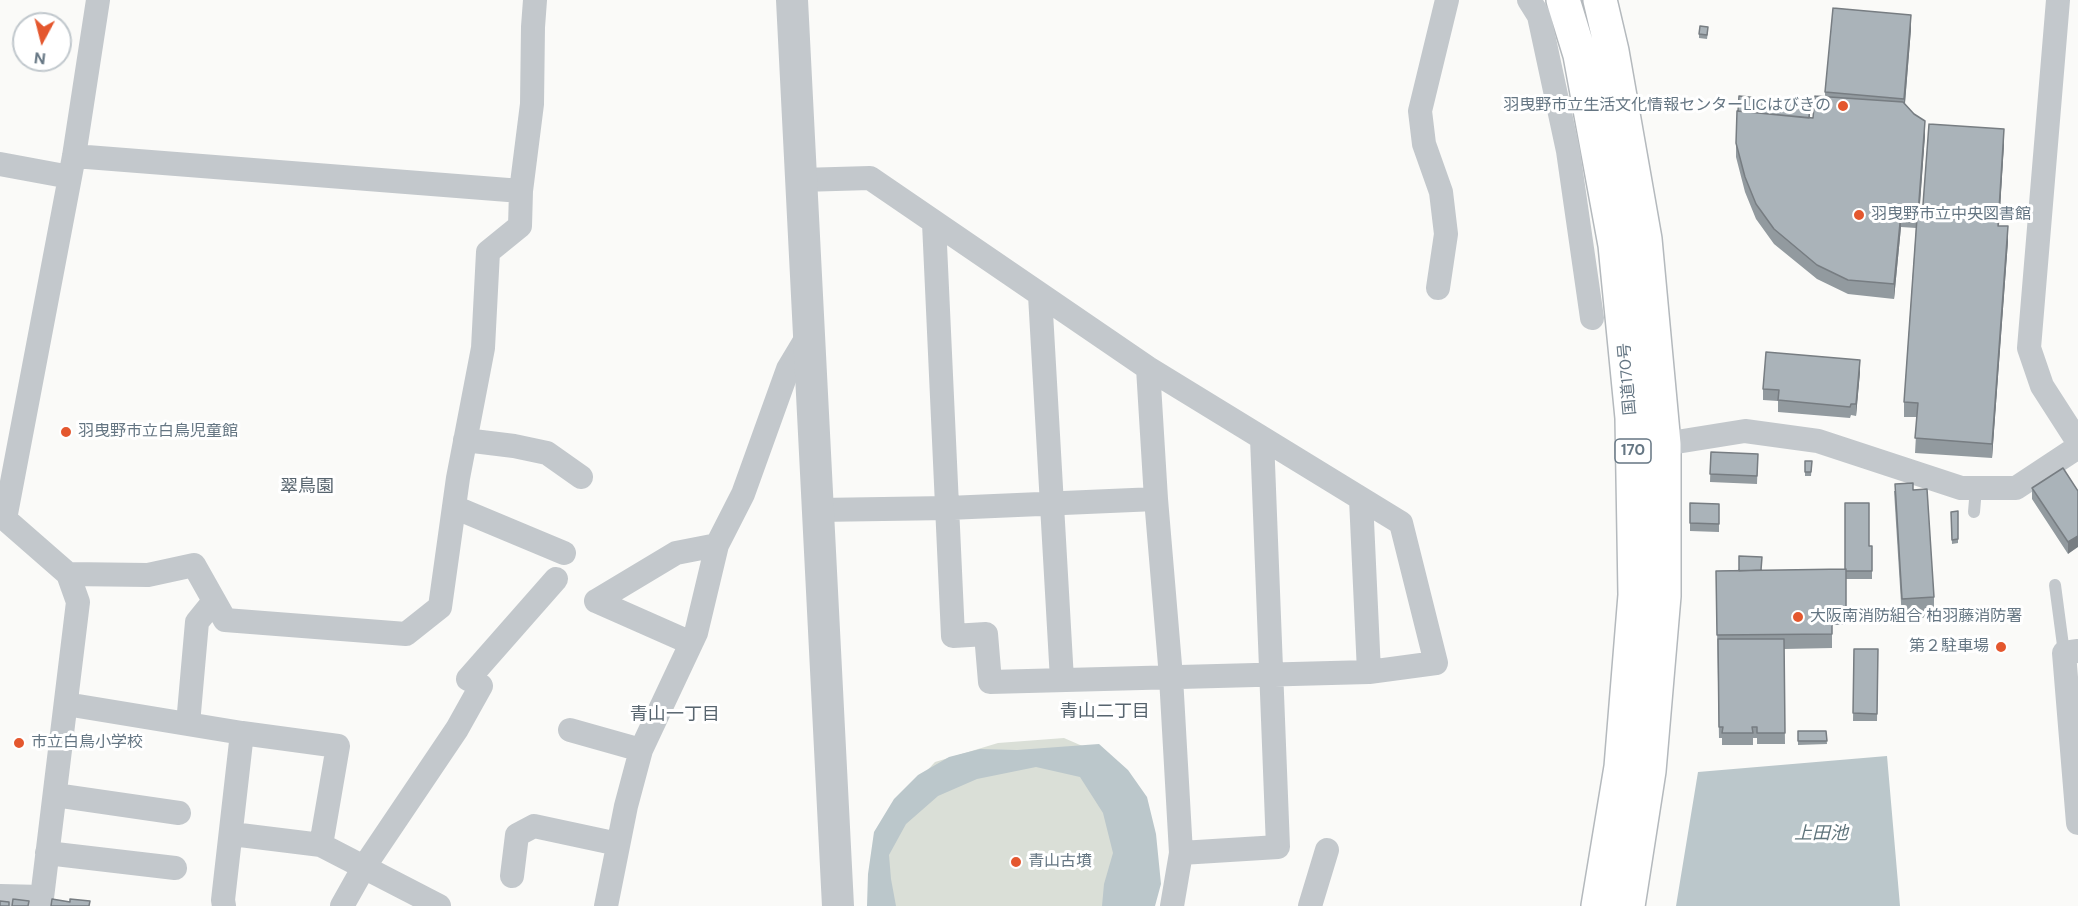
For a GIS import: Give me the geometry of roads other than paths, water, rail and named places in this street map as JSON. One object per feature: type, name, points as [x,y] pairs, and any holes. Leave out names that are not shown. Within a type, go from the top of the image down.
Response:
[{"type":"highway","name":"国道170号","points":[[1563,0],[1580,55],[1615,245],[1632,418],[1635,595],[1621,767],[1598,906]]},
{"type":"highway","name":"国道170号","points":[[1600,0],[1612,51],[1645,239],[1664,444],[1664,596],[1649,771],[1628,906]]},
{"type":"street","points":[[0,896],[42,902],[78,602],[68,574],[3,518],[72,167],[98,0]]},
{"type":"street","points":[[68,574],[148,575],[194,565],[225,620],[406,634],[440,607],[465,440],[483,348],[488,252],[520,226],[521,191],[532,104],[535,0]]},
{"type":"street","points":[[792,0],[838,906]]},
{"type":"street","points":[[1438,288],[1446,234],[1441,192],[1424,144],[1420,111],[1447,0]]},
{"type":"street","points":[[1529,0],[1539,16],[1568,151],[1593,318]]},
{"type":"street","points":[[2058,0],[2029,348],[2042,386],[2078,442]]},
{"type":"street","points":[[0,164],[521,191]]},
{"type":"street","points":[[801,180],[870,178],[1148,369],[1401,524],[1436,663],[1369,672],[990,682],[986,634],[953,636],[934,223]]},
{"type":"street","points":[[1040,295],[1062,680]]},
{"type":"street","points":[[606,906],[618,843],[641,750],[696,633],[717,545],[743,494],[788,369],[809,334]]},
{"type":"street","points":[[1148,369],[1171,677],[1181,853],[1172,906]]},
{"type":"street","points":[[1664,444],[1745,431],[1818,441],[1961,488],[2016,488],[2078,447]]},
{"type":"street","points":[[1181,853],[1278,847],[1262,438]]},
{"type":"street","points":[[465,440],[547,453],[581,477]]},
{"type":"street","points":[[818,510],[948,508],[1156,499]]},
{"type":"street","points":[[1360,499],[1369,672]]},
{"type":"street","points":[[454,507],[564,553]]},
{"type":"street","points":[[691,643],[596,601],[676,553],[717,545]]},
{"type":"street","points":[[342,906],[364,867],[457,729],[481,686],[468,679],[556,579]]},
{"type":"street","points":[[188,724],[197,622],[214,601]]},
{"type":"street","points":[[2071,652],[2078,823]]},
{"type":"street","points":[[66,704],[242,733],[338,746],[321,845]]},
{"type":"street","points":[[570,730],[641,750]]},
{"type":"street","points":[[224,906],[242,733]]},
{"type":"street","points":[[55,795],[179,813]]},
{"type":"street","points":[[512,876],[517,835],[534,826],[618,843]]},
{"type":"street","points":[[231,834],[321,845],[439,906]]},
{"type":"street","points":[[1310,906],[1328,850]]},
{"type":"street","points":[[47,853],[176,868]]},
{"type":"lane","points":[[1974,512],[1976,488]]},
{"type":"lane","points":[[2055,585],[2071,652]]},
{"type":"water","points":[[1099,744],[1128,770],[1147,797],[1156,834],[1161,884],[1155,906],[1102,906],[1104,884],[1113,853],[1103,813],[1080,777],[1036,767],[977,779],[938,796],[906,824],[889,855],[896,906],[867,906],[868,874],[874,832],[894,799],[918,775],[949,757],[980,749],[1017,750]]},
{"type":"water","name":"上田池","points":[[1887,756],[1900,906],[1676,906],[1698,772]]},
{"type":"place","name":"羽曳野市立生活文化情報センターLICはびきの","points":[[1843,106]]},
{"type":"place","name":"羽曳野市立中央図書館","points":[[1859,215]]},
{"type":"place","name":"羽曳野市立白鳥児童館","points":[[66,432]]},
{"type":"place","name":"大阪南消防組合 柏羽藤消防署","points":[[1798,617]]},
{"type":"place","name":"第２駐車場","points":[[2001,647]]},
{"type":"place","name":"市立白鳥小学校","points":[[19,743]]},
{"type":"place","name":"青山古墳","points":[[1016,862]]},
{"type":"district","name":"翠鳥園","points":[[307,487]]},
{"type":"district","name":"青山二丁目","points":[[1105,712]]},
{"type":"district","name":"青山一丁目","points":[[675,715]]}]
